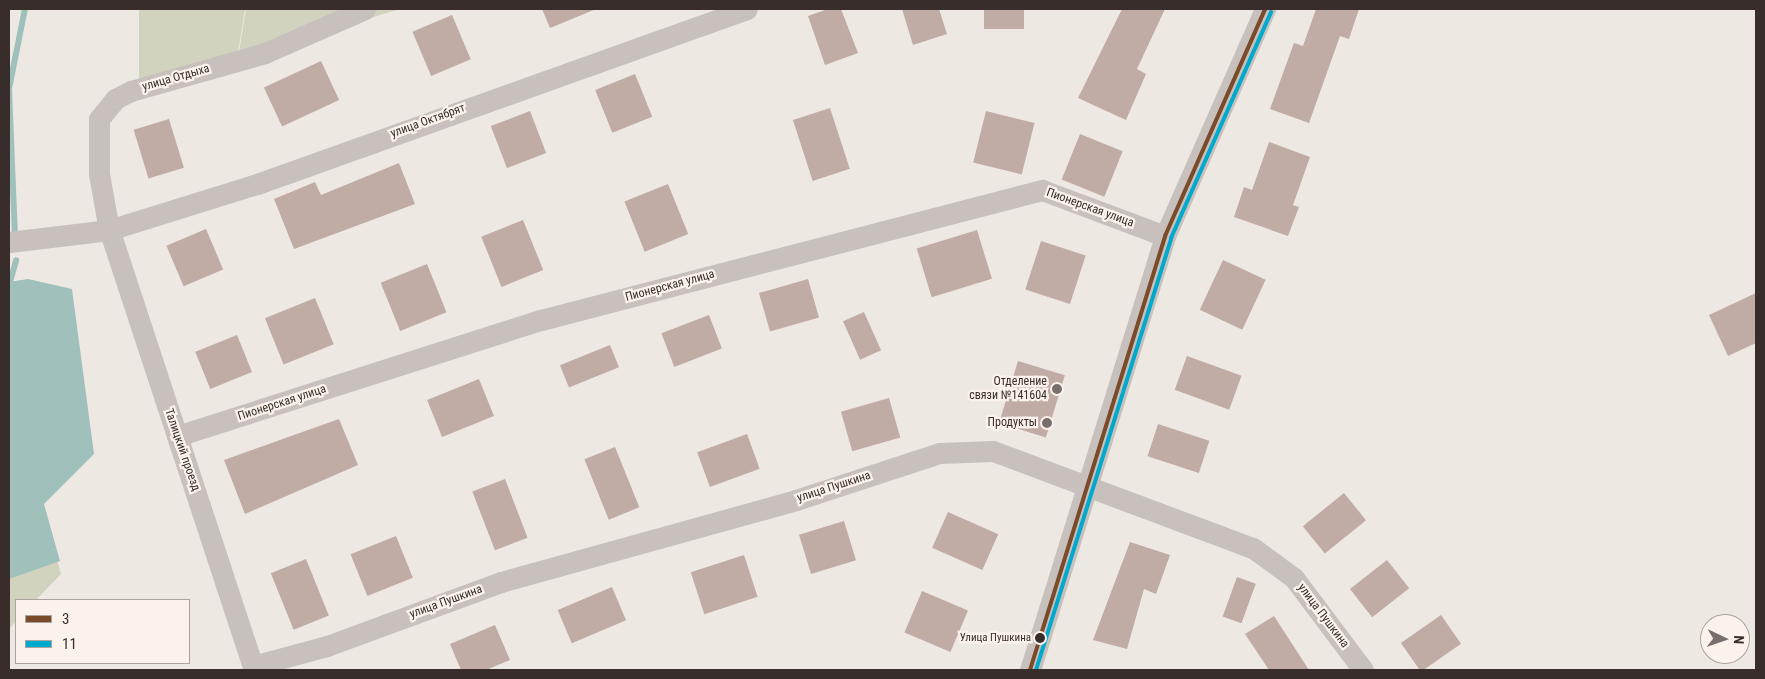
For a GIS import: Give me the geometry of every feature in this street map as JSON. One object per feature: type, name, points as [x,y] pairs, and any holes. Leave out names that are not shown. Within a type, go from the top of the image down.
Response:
[{"type":"street","name":"улица Отдыха","points":[[108,230],[99,174],[99,119],[115,99],[266,53],[365,9]]},
{"type":"street","name":"улица Октябрят","points":[[9,242],[108,230],[257,184],[747,9]]},
{"type":"street","points":[[1030,670],[1089,488],[1165,236],[1265,9]]},
{"type":"street","name":"Пионерская улица","points":[[177,436],[541,320],[1042,190],[1165,236]]},
{"type":"street","name":"Талицкий проезд","points":[[108,230],[254,668]]},
{"type":"street","name":"улица Пушкина","points":[[254,668],[327,646],[501,582],[796,500],[940,453],[992,451],[1253,548],[1294,578],[1364,670]]},
{"type":"green space","points":[[139,9],[245,9],[237,59],[139,82]]},
{"type":"green space","points":[[246,9],[400,9],[238,58]]},
{"type":"green space","points":[[9,471],[38,490],[61,574],[37,599],[15,599],[15,622],[9,629]]},
{"type":"water","points":[[28,279],[72,289],[94,454],[44,504],[60,561],[9,579],[9,282]]},
{"type":"building","points":[[542,9],[596,9],[550,28]]},
{"type":"building","points":[[828,9],[841,9],[858,53],[825,65],[808,16]]},
{"type":"building","points":[[902,9],[939,9],[947,34],[913,45]]},
{"type":"building","points":[[984,9],[1024,9],[1024,29],[984,29]]},
{"type":"building","points":[[1122,9],[1165,9],[1137,69],[1146,74],[1126,120],[1078,98]]},
{"type":"building","points":[[1316,9],[1359,9],[1349,39],[1340,36],[1309,123],[1270,109],[1294,43],[1303,46]]},
{"type":"building","points":[[452,15],[471,59],[431,76],[412,32]]},
{"type":"building","points":[[321,61],[339,100],[282,127],[264,88]]},
{"type":"building","points":[[635,74],[652,117],[612,133],[595,90]]},
{"type":"building","points":[[830,108],[850,169],[813,181],[793,120]]},
{"type":"building","points":[[530,111],[546,153],[507,168],[491,126]]},
{"type":"building","points":[[986,111],[1035,123],[1022,175],[973,162]]},
{"type":"building","points":[[169,119],[184,168],[149,179],[134,130]]},
{"type":"building","points":[[1080,134],[1123,151],[1104,197],[1062,179]]},
{"type":"building","points":[[1269,142],[1310,157],[1293,205],[1299,207],[1288,236],[1234,217],[1244,187],[1252,190]]},
{"type":"building","points":[[399,163],[415,204],[294,249],[274,199],[315,182],[321,195]]},
{"type":"building","points":[[668,184],[688,234],[645,252],[624,202]]},
{"type":"building","points":[[523,220],[543,270],[502,287],[481,237]]},
{"type":"building","points":[[206,229],[223,270],[184,286],[166,246]]},
{"type":"building","points":[[977,230],[992,279],[932,297],[917,248]]},
{"type":"building","points":[[1041,241],[1086,256],[1070,304],[1025,290]]},
{"type":"building","points":[[1223,260],[1266,280],[1242,330],[1200,310]]},
{"type":"building","points":[[427,264],[446,312],[400,331],[381,283]]},
{"type":"building","points":[[808,279],[819,317],[770,332],[759,293]]},
{"type":"building","points":[[1756,293],[1756,343],[1728,356],[1709,315]]},
{"type":"building","points":[[315,298],[334,344],[284,365],[265,318]]},
{"type":"building","points":[[864,312],[881,350],[860,360],[843,321]]},
{"type":"building","points":[[709,315],[722,349],[674,367],[661,333]]},
{"type":"building","points":[[237,335],[252,372],[210,389],[195,352]]},
{"type":"building","points":[[610,345],[619,367],[569,387],[560,365]]},
{"type":"building","points":[[1187,356],[1242,376],[1229,410],[1175,390]]},
{"type":"building","points":[[1018,361],[1065,375],[1046,437],[999,423]]},
{"type":"building","points":[[479,379],[494,416],[442,437],[427,400]]},
{"type":"building","points":[[889,398],[900,437],[852,451],[841,412]]},
{"type":"building","points":[[339,419],[358,465],[245,514],[224,460]]},
{"type":"building","points":[[1158,424],[1209,441],[1199,473],[1147,456]]},
{"type":"building","points":[[747,434],[760,469],[710,487],[697,452]]},
{"type":"building","points":[[615,447],[639,507],[609,520],[584,459]]},
{"type":"building","points":[[505,479],[528,538],[495,550],[472,492]]},
{"type":"building","points":[[1344,493],[1366,520],[1325,554],[1303,526]]},
{"type":"building","points":[[948,512],[998,534],[982,570],[932,548]]},
{"type":"building","points":[[844,521],[856,560],[811,574],[799,535]]},
{"type":"building","points":[[396,536],[413,578],[367,596],[351,554]]},
{"type":"building","points":[[1130,542],[1170,555],[1156,594],[1144,589],[1127,649],[1093,640]]},
{"type":"building","points":[[744,555],[758,597],[704,614],[691,572]]},
{"type":"building","points":[[306,559],[329,616],[294,630],[271,573]]},
{"type":"building","points":[[1387,560],[1409,588],[1372,617],[1350,589]]},
{"type":"building","points":[[1237,577],[1256,584],[1241,623],[1223,616]]},
{"type":"building","points":[[612,587],[626,620],[572,643],[558,610]]},
{"type":"building","points":[[922,591],[968,611],[950,652],[904,632]]},
{"type":"building","points":[[1441,615],[1461,644],[1423,670],[1420,670],[1401,643]]},
{"type":"building","points":[[1274,616],[1309,670],[1269,670],[1245,634]]},
{"type":"building","points":[[495,625],[510,660],[486,670],[461,670],[450,644]]},
{"type":"waterway","points":[[15,238],[9,89],[25,9]]},
{"type":"waterway","points":[[10,282],[16,261]]},
{"type":"transit line","name":"3","points":[[1030,670],[1165,236],[1265,9]]},
{"type":"transit line","name":"11","points":[[1036,670],[1171,238],[1271,12]]},
{"type":"place","name":"Отделение связи №141604","points":[[1057,389]]},
{"type":"place","name":"Продукты","points":[[1047,423]]},
{"type":"place","name":"Улица Пушкина","points":[[1040,638]]}]
